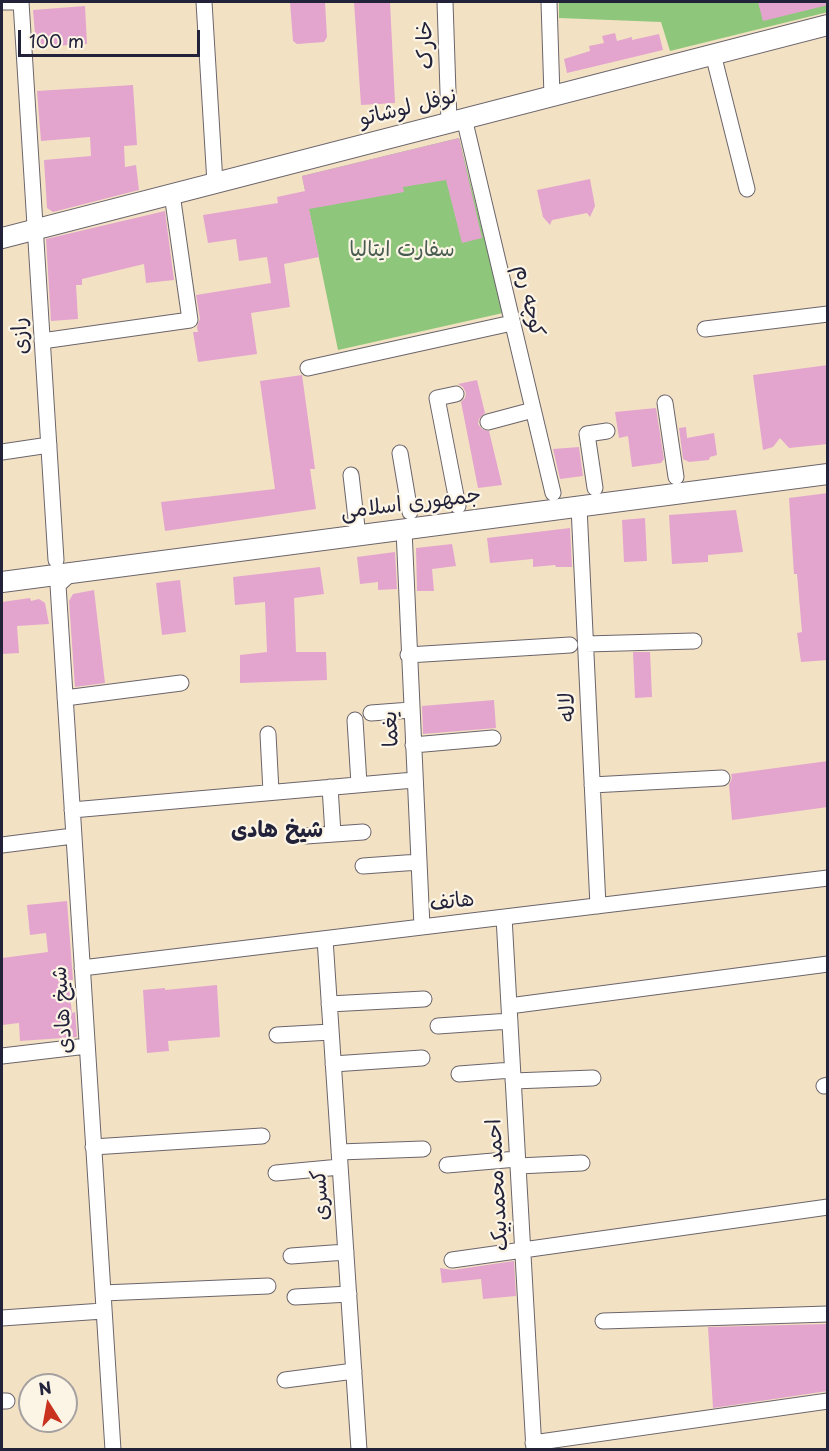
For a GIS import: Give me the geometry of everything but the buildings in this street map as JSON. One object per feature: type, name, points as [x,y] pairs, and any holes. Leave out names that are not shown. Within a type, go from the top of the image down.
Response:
[{"type":"main road","name":"نوفل لوشاتو","points":[[2,238],[828,25]]},
{"type":"main road","name":"جمهوری اسلامی","points":[[2,582],[61,569],[358,536],[460,514],[554,501],[579,507],[597,496],[677,485],[828,474]]},
{"type":"street","points":[[2,2],[15,2]]},
{"type":"street","name":"رازی","points":[[21,2],[49,445],[61,569]]},
{"type":"street","points":[[204,2],[215,183]]},
{"type":"street","name":"خارک","points":[[445,2],[457,120]]},
{"type":"street","points":[[549,2],[552,96]]},
{"type":"street","points":[[713,54],[747,189]]},
{"type":"street","name":"کوچه رم","points":[[457,120],[512,323],[554,501]]},
{"type":"street","points":[[42,340],[190,320],[172,194]]},
{"type":"street","points":[[705,329],[828,314]]},
{"type":"street","points":[[308,368],[512,323]]},
{"type":"street","points":[[456,394],[437,398],[460,514]]},
{"type":"street","points":[[665,403],[677,485]]},
{"type":"street","points":[[488,422],[533,410]]},
{"type":"street","points":[[597,496],[587,434],[608,431]]},
{"type":"street","points":[[2,452],[49,445]]},
{"type":"street","name":"یغما","points":[[400,453],[409,524],[408,654],[422,927]]},
{"type":"street","points":[[351,475],[358,536]]},
{"type":"street","name":"لاله","points":[[579,507],[598,906]]},
{"type":"street","name":"شیخ هادی","points":[[61,569],[58,585],[64,698],[113,1449]]},
{"type":"street","points":[[586,644],[694,641]]},
{"type":"street","points":[[408,654],[570,645]]},
{"type":"street","points":[[64,698],[181,683]]},
{"type":"street","points":[[371,713],[411,710]]},
{"type":"street","points":[[355,720],[359,784]]},
{"type":"street","points":[[268,734],[271,792]]},
{"type":"street","points":[[413,745],[493,738]]},
{"type":"street","points":[[592,785],[722,778]]},
{"type":"street","points":[[72,810],[414,780]]},
{"type":"street","points":[[330,787],[333,834]]},
{"type":"street","points":[[306,836],[363,832]]},
{"type":"street","points":[[2,845],[74,836]]},
{"type":"street","points":[[363,866],[418,862]]},
{"type":"street","name":"هاتف","points":[[82,968],[828,878]]},
{"type":"street","name":"احمد محمدبیک","points":[[504,917],[533,1446]]},
{"type":"street","name":"کسری","points":[[325,939],[359,1449]]},
{"type":"street","points":[[438,1026],[828,964]]},
{"type":"street","points":[[329,1004],[424,999]]},
{"type":"street","points":[[278,1035],[331,1032]]},
{"type":"street","points":[[2,1056],[87,1046]]},
{"type":"street","points":[[333,1064],[422,1058]]},
{"type":"street","points":[[459,1074],[593,1078]]},
{"type":"street","points":[[93,1147],[262,1137]]},
{"type":"street","points":[[276,1173],[340,1160],[423,1149]]},
{"type":"street","points":[[447,1165],[582,1163]]},
{"type":"street","points":[[452,1260],[828,1207]]},
{"type":"street","points":[[291,1256],[346,1252]]},
{"type":"street","points":[[103,1293],[268,1286]]},
{"type":"street","points":[[295,1297],[349,1294]]},
{"type":"street","points":[[2,1318],[103,1311]]},
{"type":"street","points":[[603,1321],[828,1314]]},
{"type":"street","points":[[285,1380],[354,1371]]},
{"type":"street","points":[[533,1446],[828,1401]]},
{"type":"green space","points":[[559,2],[827,2],[828,12],[670,51],[661,22],[559,18]]},
{"type":"green space","name":"سفارت ایتالیا","points":[[459,138],[503,313],[338,350],[302,176]]},
{"type":"district","name":"شیخ هادی","points":[[277,831]]}]
